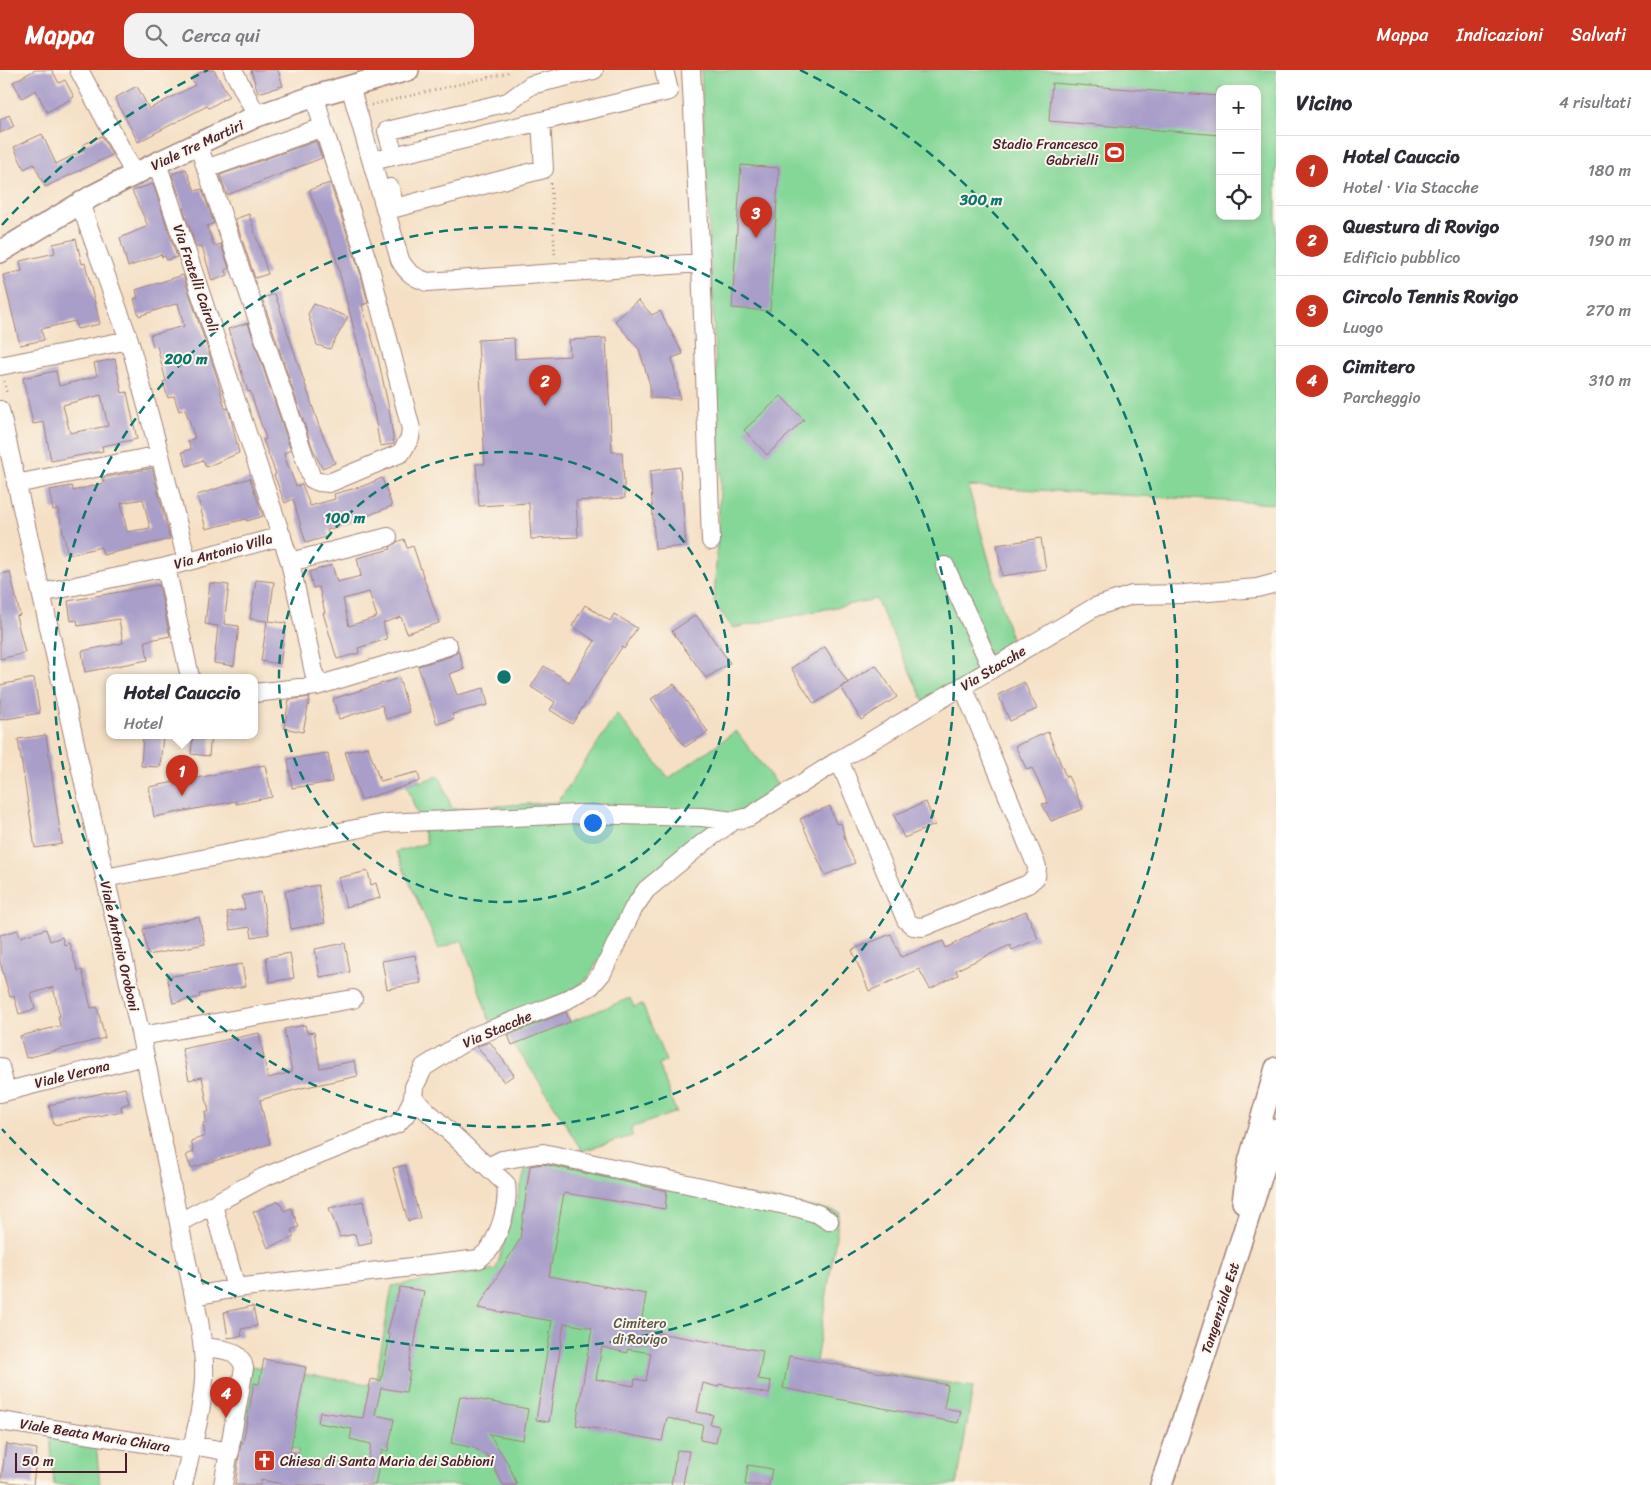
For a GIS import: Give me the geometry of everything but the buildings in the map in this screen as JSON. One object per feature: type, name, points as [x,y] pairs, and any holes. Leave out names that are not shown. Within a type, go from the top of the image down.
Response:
[{"type":"main road","name":"Viale Tre Martiri","points":[[0,252],[80,203],[156,163],[257,116],[315,96],[408,70]]},
{"type":"main road","points":[[1234,1262],[1248,1166],[1276,1068]]},
{"type":"main road","name":"Tangenziale Est","points":[[1161,1485],[1276,1130]]},
{"type":"main road","points":[[1234,1262],[1276,1180]]},
{"type":"street","points":[[79,70],[135,175]]},
{"type":"street","points":[[233,70],[257,116]]},
{"type":"street","points":[[594,70],[531,85],[508,102],[387,131],[383,158],[400,260],[412,276],[427,282],[701,263]]},
{"type":"street","points":[[383,158],[669,91],[665,74],[691,74],[701,263],[711,541]]},
{"type":"street","points":[[350,86],[361,122],[383,158],[395,208],[544,169],[541,121]]},
{"type":"street","points":[[198,144],[312,479],[328,484],[400,453],[410,438],[411,429],[371,272],[323,127],[315,96]]},
{"type":"street","points":[[206,169],[323,127]]},
{"type":"street","name":"Via Fratelli Cairoli","points":[[156,163],[282,536]]},
{"type":"street","points":[[80,203],[129,340],[187,561]]},
{"type":"street","points":[[0,366],[129,340]]},
{"type":"street","name":"Viale Antonio Oroboni","points":[[0,410],[141,1036],[195,1296],[203,1354],[203,1389],[183,1485]]},
{"type":"street","points":[[16,484],[160,455]]},
{"type":"street","name":"Via Antonio Villa","points":[[41,593],[166,566],[282,536],[290,562],[317,686]]},
{"type":"street","points":[[290,562],[388,537]]},
{"type":"street","name":"Via Antonio Villa","points":[[166,566],[189,674]]},
{"type":"street","points":[[944,566],[992,669]]},
{"type":"street","name":"Via Stacche","points":[[180,1222],[264,1177],[397,1124],[406,1114],[413,1098],[414,1087],[424,1067],[472,1037],[563,1002],[591,986],[602,973],[633,909],[646,890],[703,843],[733,822],[749,817],[839,760],[1095,607],[1132,595],[1184,594],[1257,588],[1276,583]]},
{"type":"street","points":[[258,693],[317,686],[448,646]]},
{"type":"street","points":[[839,760],[906,920],[913,926],[923,927],[1028,884],[1036,877],[1036,868],[963,686]]},
{"type":"street","points":[[105,878],[386,823],[577,814],[702,817],[733,822]]},
{"type":"street","points":[[141,1036],[352,999]]},
{"type":"street","name":"Viale Verona","points":[[3,1092],[144,1056]]},
{"type":"street","points":[[0,1067],[3,1092]]},
{"type":"street","points":[[195,1296],[236,1288],[480,1259],[490,1249],[504,1214],[507,1192],[506,1184],[413,1098]]},
{"type":"street","points":[[488,1167],[502,1160],[543,1153],[799,1208],[818,1214],[829,1221]]},
{"type":"street","points":[[213,1205],[236,1288]]},
{"type":"street","points":[[203,1354],[233,1362],[244,1371],[224,1485]]},
{"type":"street","name":"Viale Beata Maria Chiara","points":[[0,1420],[230,1452]]},
{"type":"path","points":[[361,122],[367,118],[370,106],[507,73],[512,70]]},
{"type":"path","points":[[544,169],[550,179],[556,273]]},
{"type":"green space","points":[[701,70],[1276,70],[1276,504],[968,486],[1014,649],[925,704],[876,599],[733,628],[714,603],[721,472]]},
{"type":"green space","points":[[617,714],[669,778],[736,731],[779,787],[698,837],[670,858],[652,875],[587,979],[568,993],[490,1022],[462,940],[439,949],[396,852],[427,843],[407,785],[440,776],[452,809],[558,802]]},
{"type":"green space","points":[[630,998],[634,1007],[642,1004],[666,1061],[659,1065],[676,1112],[631,1128],[632,1136],[582,1151],[535,1075],[509,1038],[505,1028],[563,1005],[570,1022]]},
{"type":"green space","name":"Cimitero di Rovigo","points":[[530,1155],[840,1212],[816,1361],[973,1387],[957,1485],[292,1485],[298,1450],[239,1441],[251,1366],[375,1385],[392,1286],[496,1269]]},
{"type":"green space","points":[[50,1437],[96,1444],[100,1485],[54,1485]]},
{"type":"place","name":"Stadio Francesco Gabrielli","points":[[1114,152]]},
{"type":"place","name":"Circolo Tennis Rovigo","points":[[756,238]]},
{"type":"place","name":"Questura di Rovigo","points":[[545,406]]},
{"type":"place","name":"Hotel Cauccio","points":[[182,796]]},
{"type":"place","name":"Cimitero","points":[[226,1418]]},
{"type":"place","name":"Chiesa di Santa Maria dei Sabbioni","points":[[264,1461]]}]
